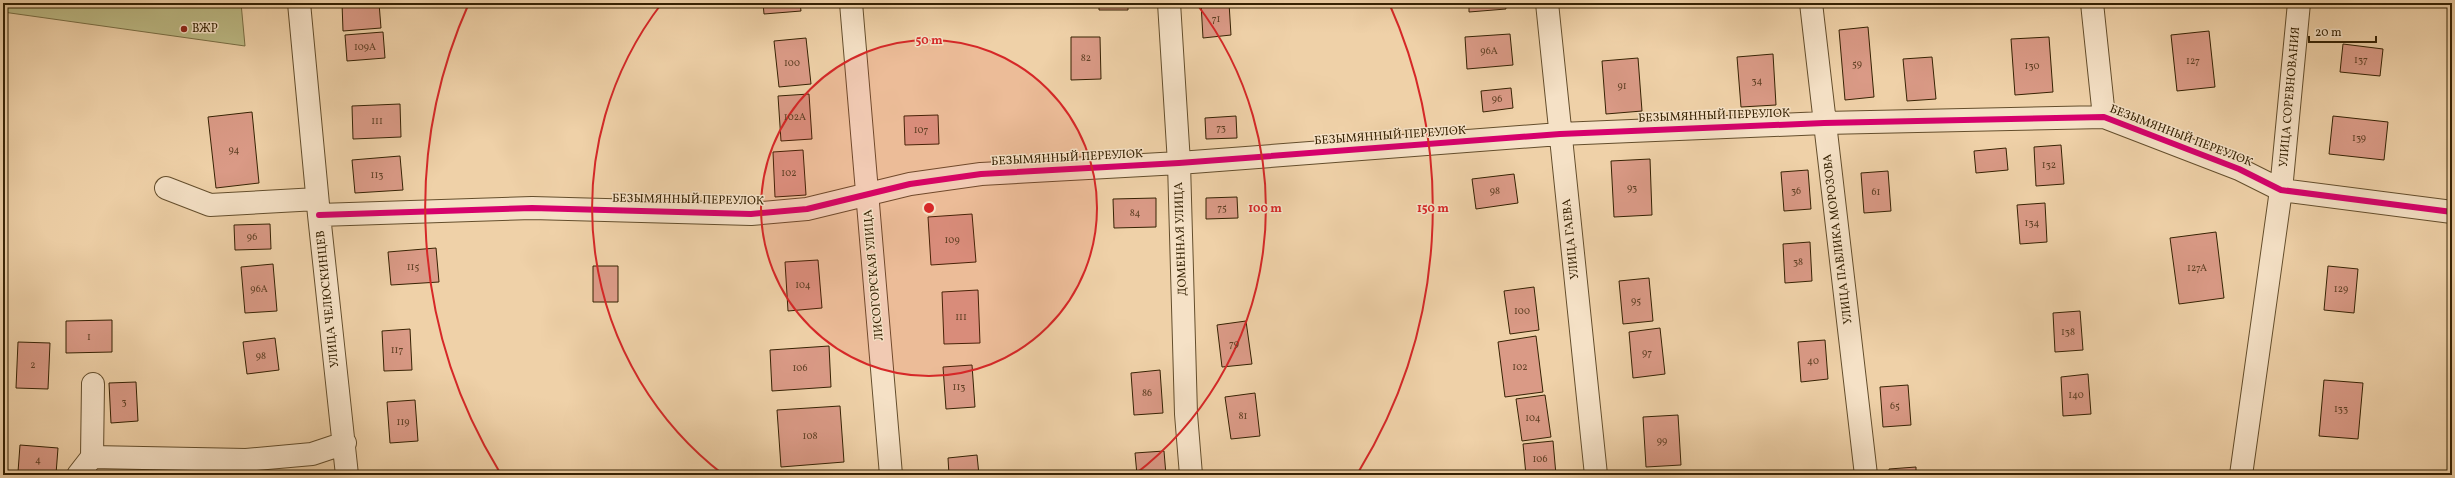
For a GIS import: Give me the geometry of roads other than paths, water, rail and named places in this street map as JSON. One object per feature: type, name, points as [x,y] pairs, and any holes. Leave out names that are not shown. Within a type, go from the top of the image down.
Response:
[{"type":"street","name":"УЛИЦА ЧЕЛЮСКИНЦЕВ","points":[[299,3],[318,207],[347,475]]},
{"type":"street","name":"ЛИСОГОРСКАЯ УЛИЦА","points":[[851,3],[891,475]]},
{"type":"street","name":"ДОМЕННАЯ УЛИЦА","points":[[1169,3],[1179,163],[1186,414],[1192,475]]},
{"type":"street","name":"УЛИЦА ГАЕВА","points":[[1547,3],[1596,475]]},
{"type":"street","name":"УЛИЦА ПАВЛИКА МОРОЗОВА","points":[[1811,3],[1866,475]]},
{"type":"street","points":[[2092,3],[2104,117]]},
{"type":"street","name":"УЛИЦА СОРЕВНОВАНИЯ","points":[[2241,475],[2281,190],[2299,3]]},
{"type":"street","name":"БЕЗЫМЯННЫЙ ПЕРЕУЛОК","points":[[166,188],[210,205],[532,208],[752,214],[807,209],[910,184],[981,174],[1179,163],[1560,134],[1824,123],[2104,117],[2239,169],[2281,190],[2452,212]]},
{"type":"street","points":[[78,475],[92,457],[93,384]]},
{"type":"street","points":[[92,457],[246,460],[312,454],[344,443]]},
{"type":"place","name":"ВЖР","points":[[184,29]]}]
